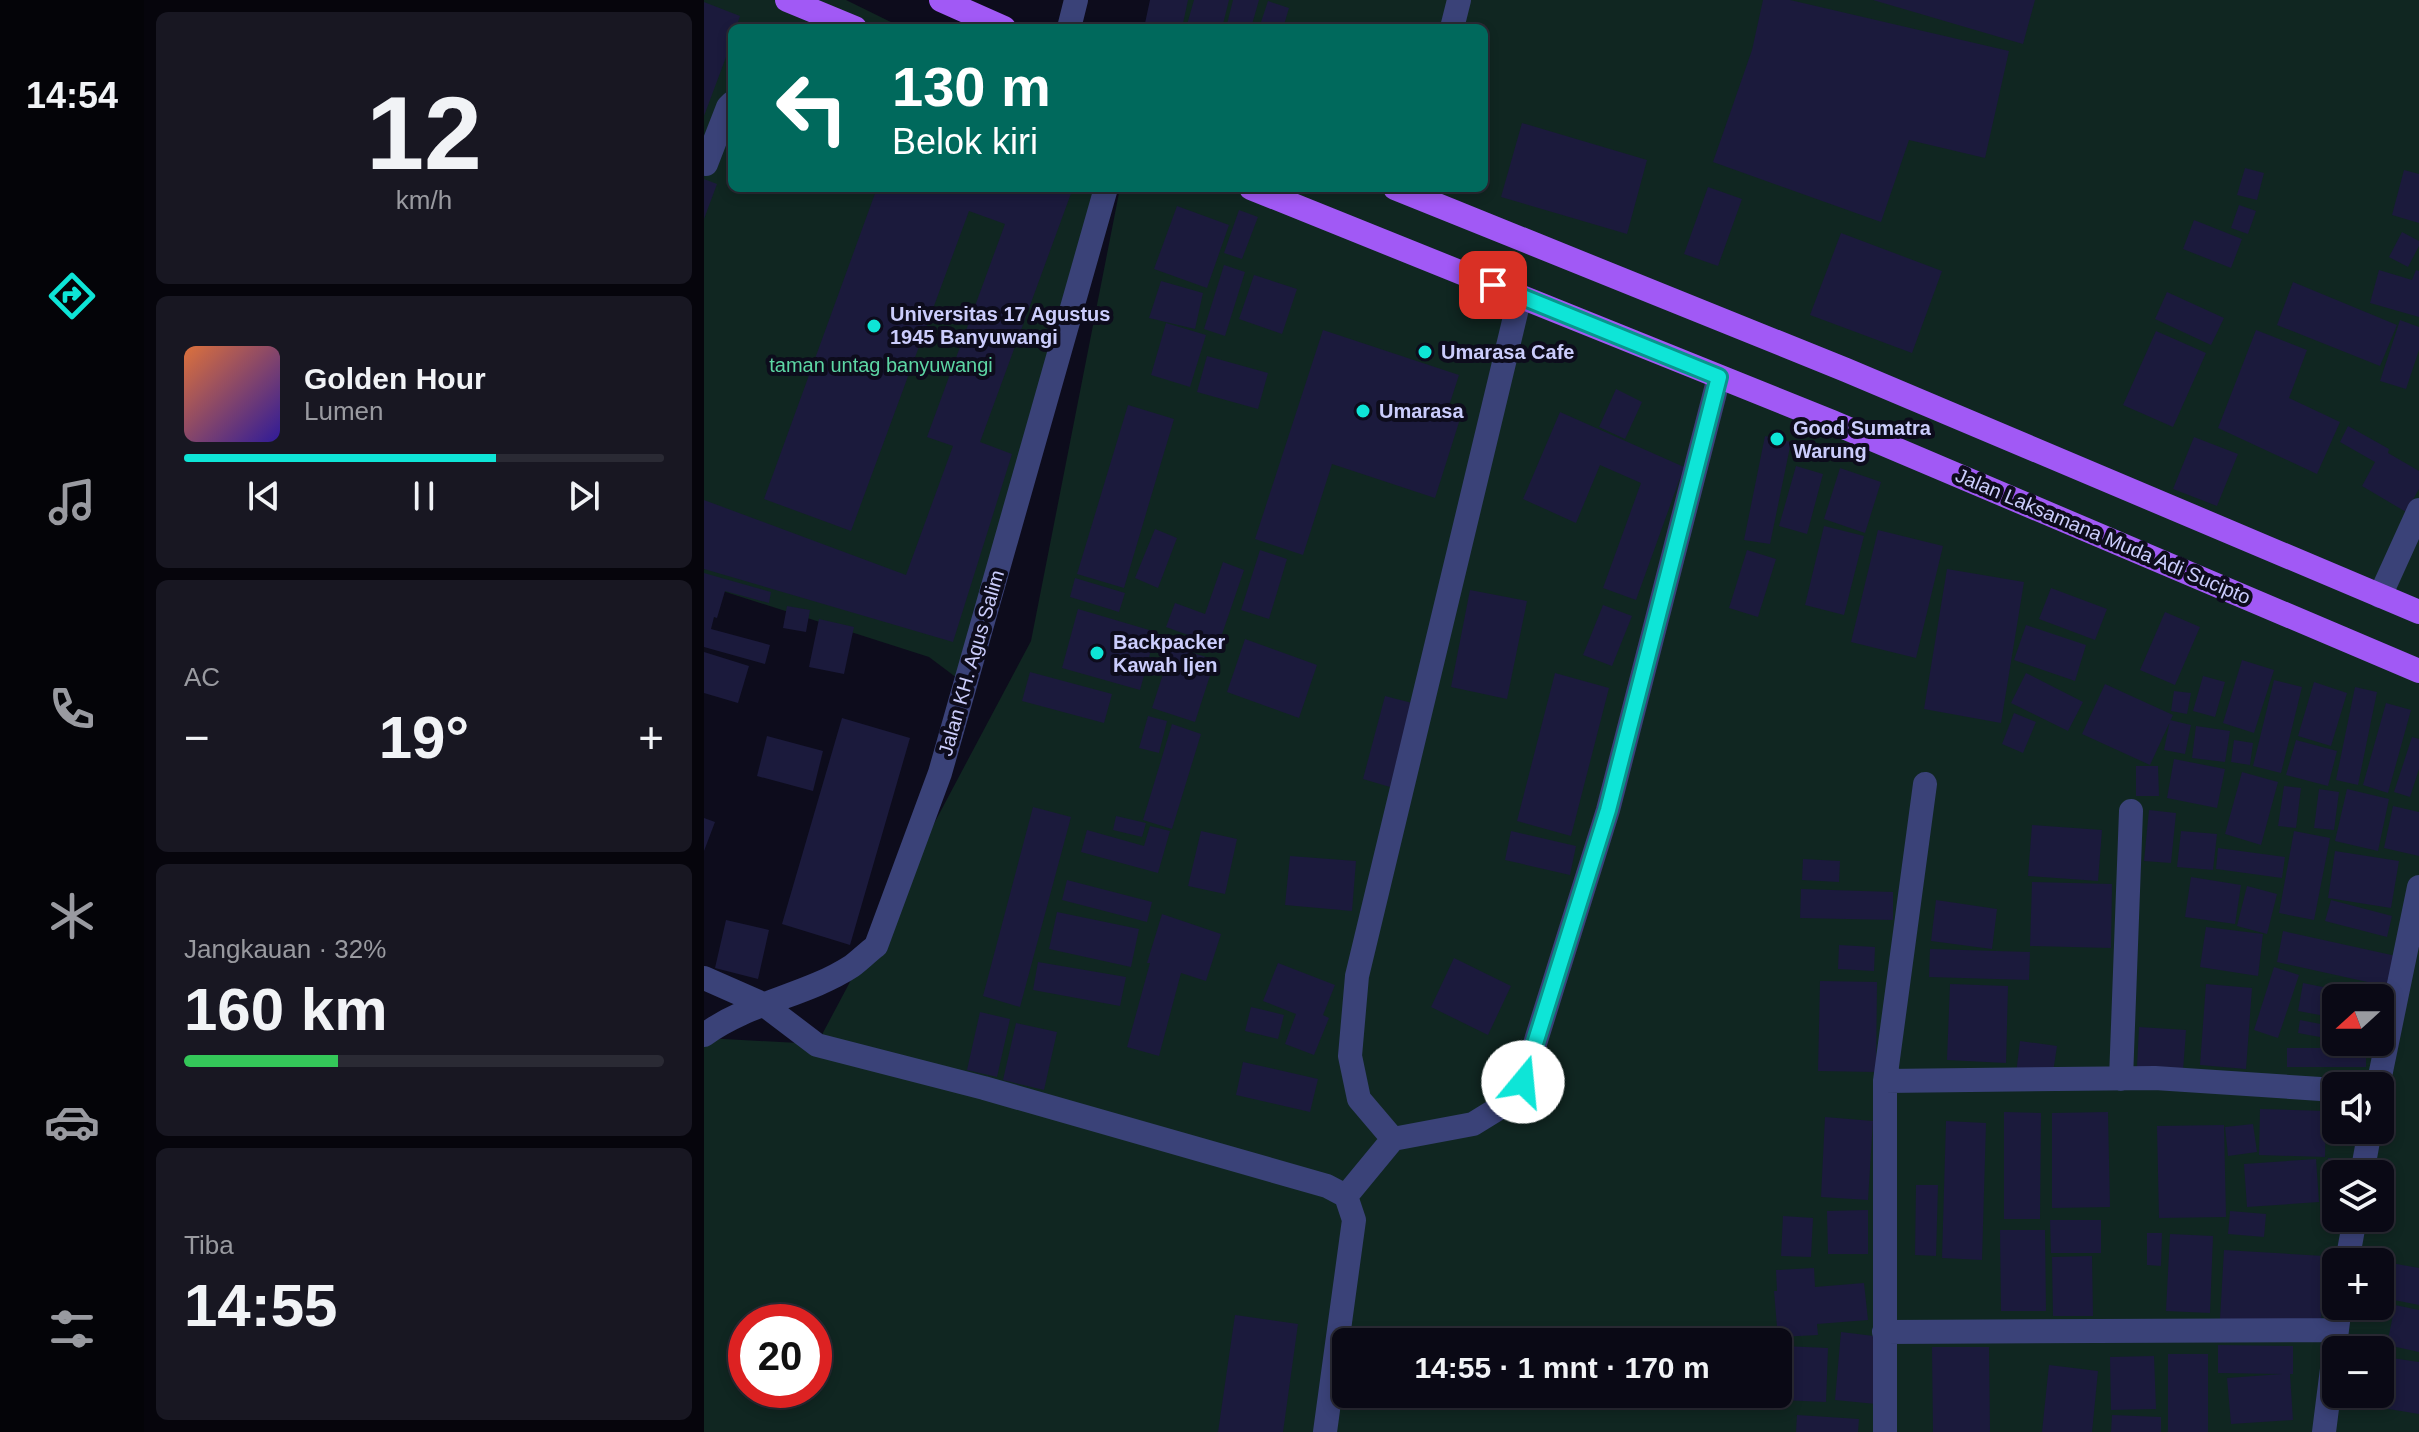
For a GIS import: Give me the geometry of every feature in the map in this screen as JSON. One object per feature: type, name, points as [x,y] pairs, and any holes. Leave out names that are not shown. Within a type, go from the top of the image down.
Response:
[{"type":"main road","points":[[787,0],[845,24]]},
{"type":"main road","points":[[941,0],[995,24]]},
{"type":"main road","name":"Jalan Laksamana Muda Adi Sucipto","points":[[1261,192],[1832,422],[2419,671]]},
{"type":"main road","points":[[1405,192],[1832,364],[2419,612]]},
{"type":"street","points":[[1070,24],[1076,0]]},
{"type":"street","points":[[1453,24],[1459,0]]},
{"type":"street","points":[[706,164],[728,107]]},
{"type":"street","name":"Jalan KH. Agus Salim","points":[[704,1035],[724,1020],[853,966],[876,946],[940,773],[1105,192]]},
{"type":"street","points":[[1393,1139],[1359,1099],[1350,1056],[1357,976],[1520,296]]},
{"type":"street","points":[[1346,1196],[1393,1139],[1473,1124],[1499,1108],[1523,1082],[1608,810],[1719,377]]},
{"type":"street","points":[[2380,596],[2419,510]]},
{"type":"street","points":[[1885,1432],[1885,1081],[1925,784]]},
{"type":"street","points":[[2121,1079],[2131,811]]},
{"type":"street","points":[[2381,1072],[2419,887]]},
{"type":"street","points":[[704,978],[763,1004],[817,1045],[984,1088],[1327,1186],[1346,1196],[1354,1220],[1325,1432]]},
{"type":"street","points":[[1885,1081],[2155,1078],[2322,1089]]},
{"type":"street","points":[[1884,1332],[2322,1318]]},
{"type":"street","points":[[2324,1432],[2338,1320]]},
{"type":"green space","name":"taman untag banyuwangi","points":[[704,0],[846,0],[895,24],[728,24],[728,192],[1107,192],[965,684],[929,657],[704,585]]},
{"type":"green space","points":[[1156,0],[2419,0],[2419,1432],[704,1432],[706,1038],[817,1044],[1031,641],[1119,192],[1488,192],[1488,24],[1152,24]]},
{"type":"building","points":[[1150,0],[1188,0],[1183,24],[1145,24]]},
{"type":"building","points":[[1194,0],[1229,0],[1223,24],[1187,24]]},
{"type":"building","points":[[1233,0],[1259,0],[1252,24],[1227,24]]},
{"type":"building","points":[[1763,0],[1790,0],[2009,51],[1985,158],[1909,140],[1881,222],[1713,162],[1752,50]]},
{"type":"building","points":[[1873,0],[2035,0],[2023,44]]},
{"type":"building","points":[[1268,1],[1289,8],[1284,24],[1260,24]]},
{"type":"building","points":[[704,2],[740,16],[737,24],[728,24],[728,52],[704,116]]},
{"type":"building","points":[[1522,123],[1647,160],[1627,234],[1501,197]]},
{"type":"building","points":[[2245,168],[2264,173],[2257,200],[2237,195]]},
{"type":"building","points":[[2404,170],[2419,174],[2419,223],[2392,215]]},
{"type":"building","points":[[704,179],[717,184],[704,219]]},
{"type":"building","points":[[1708,187],[1742,199],[1718,266],[1684,254]]},
{"type":"building","points":[[876,192],[1072,192],[980,442],[1012,454],[953,642],[704,569],[704,500],[906,575],[953,446],[927,437],[1005,224],[969,211],[851,531],[764,499]]},
{"type":"building","points":[[2239,205],[2256,211],[2248,234],[2231,228]]},
{"type":"building","points":[[1177,206],[1229,225],[1207,288],[1154,269]]},
{"type":"building","points":[[1239,210],[1258,217],[1242,259],[1224,253]]},
{"type":"building","points":[[2194,220],[2242,239],[2231,268],[2183,249]]},
{"type":"building","points":[[2402,232],[2419,241],[2408,267],[2389,257]]},
{"type":"building","points":[[1841,233],[1942,271],[1912,353],[1810,315]]},
{"type":"building","points":[[1224,265],[1245,272],[1225,336],[1204,329]]},
{"type":"building","points":[[2379,270],[2412,280],[2416,270],[2419,271],[2419,317],[2370,303]]},
{"type":"building","points":[[1254,275],[1297,289],[1282,334],[1239,319]]},
{"type":"building","points":[[1161,281],[1203,293],[1195,329],[1149,318]]},
{"type":"building","points":[[2293,282],[2397,325],[2380,366],[2277,325]]},
{"type":"building","points":[[2167,292],[2224,318],[2211,345],[2155,319]]},
{"type":"building","points":[[2400,320],[2419,327],[2419,350],[2406,389],[2380,381]]},
{"type":"building","points":[[1166,323],[1206,335],[1190,387],[1151,375]]},
{"type":"building","points":[[1323,330],[1459,375],[1446,415],[1460,419],[1435,498],[1332,464],[1303,555],[1255,539]]},
{"type":"building","points":[[2256,330],[2307,350],[2289,398],[2340,422],[2317,474],[2218,428]]},
{"type":"building","points":[[2156,331],[2206,353],[2173,427],[2123,405]]},
{"type":"building","points":[[1207,356],[1268,373],[1258,409],[1197,392]]},
{"type":"building","points":[[1616,389],[1642,402],[1625,439],[1599,427]]},
{"type":"building","points":[[1128,405],[1174,419],[1124,588],[1077,574]]},
{"type":"building","points":[[1560,412],[1684,467],[1636,600],[1603,588],[1641,483],[1600,465],[1576,523],[1523,499]]},
{"type":"building","points":[[2348,426],[2389,449],[2388,453],[2419,471],[2419,489],[2406,512],[2362,486],[2375,462],[2340,442]]},
{"type":"building","points":[[1765,436],[1791,442],[1770,544],[1744,540]]},
{"type":"building","points":[[2194,437],[2238,454],[2217,506],[2173,489]]},
{"type":"building","points":[[1796,466],[1823,474],[1807,534],[1779,526]]},
{"type":"building","points":[[1840,468],[1881,482],[1865,533],[1824,519]]},
{"type":"building","points":[[1824,526],[1864,536],[1844,615],[1805,605]]},
{"type":"building","points":[[1155,529],[1177,538],[1158,588],[1135,578]]},
{"type":"building","points":[[1878,530],[1943,546],[1916,658],[1851,642]]},
{"type":"building","points":[[1260,550],[1287,559],[1269,619],[1241,610]]},
{"type":"building","points":[[1747,550],[1776,559],[1758,617],[1729,608]]},
{"type":"building","points":[[1223,562],[1244,570],[1218,646],[1166,627],[1175,603],[1205,614]]},
{"type":"building","points":[[1947,569],[2024,582],[2001,723],[1924,709]]},
{"type":"building","points":[[704,573],[771,592],[769,603],[725,591],[711,629],[770,645],[765,664],[704,647]]},
{"type":"building","points":[[1075,578],[1125,593],[1119,612],[1070,597]]},
{"type":"building","points":[[2051,588],[2107,609],[2095,640],[2039,619]]},
{"type":"building","points":[[1470,590],[1527,601],[1507,699],[1451,687]]},
{"type":"building","points":[[1603,605],[1632,616],[1612,666],[1583,655]]},
{"type":"building","points":[[787,606],[810,610],[806,632],[783,628]]},
{"type":"building","points":[[1078,609],[1156,632],[1140,690],[1062,668]]},
{"type":"building","points":[[2165,612],[2200,627],[2175,685],[2140,670]]},
{"type":"building","points":[[819,619],[854,627],[844,674],[809,667]]},
{"type":"building","points":[[2026,625],[2086,645],[2075,681],[2014,660]]},
{"type":"building","points":[[1245,639],[1317,665],[1299,718],[1227,692]]},
{"type":"building","points":[[1172,646],[1215,660],[1195,722],[1152,708]]},
{"type":"building","points":[[704,652],[749,666],[738,703],[704,693]]},
{"type":"building","points":[[2242,660],[2274,670],[2254,733],[2223,723]]},
{"type":"building","points":[[1030,672],[1112,694],[1104,723],[1022,701]]},
{"type":"building","points":[[1555,673],[1609,688],[1571,836],[1517,821]]},
{"type":"building","points":[[2026,673],[2083,702],[2068,731],[2011,703]]},
{"type":"building","points":[[2203,676],[2225,682],[2215,717],[2193,711]]},
{"type":"building","points":[[2274,680],[2302,687],[2281,773],[2253,766]]},
{"type":"building","points":[[2314,682],[2347,693],[2331,746],[2298,736]]},
{"type":"building","points":[[2105,684],[2173,715],[2150,765],[2082,734]]},
{"type":"building","points":[[2355,687],[2377,692],[2358,785],[2336,780]]},
{"type":"building","points":[[2174,691],[2191,693],[2187,714],[2171,711]]},
{"type":"building","points":[[1385,696],[1412,703],[1390,787],[1363,779]]},
{"type":"building","points":[[2386,703],[2411,710],[2388,793],[2363,785]]},
{"type":"building","points":[[2014,713],[2036,722],[2023,753],[2002,744]]},
{"type":"building","points":[[1148,716],[1167,721],[1159,753],[1139,748]]},
{"type":"building","points":[[842,718],[910,738],[850,945],[782,924]]},
{"type":"building","points":[[2170,720],[2191,725],[2185,754],[2164,750]]},
{"type":"building","points":[[1172,724],[1201,734],[1172,829],[1143,820]]},
{"type":"building","points":[[2196,726],[2230,731],[2225,762],[2192,758]]},
{"type":"building","points":[[767,736],[823,751],[813,791],[757,776]]},
{"type":"building","points":[[2412,737],[2419,739],[2419,769],[2410,797],[2394,792]]},
{"type":"building","points":[[2234,740],[2253,743],[2250,765],[2231,762]]},
{"type":"building","points":[[2296,740],[2337,751],[2328,786],[2286,775]]},
{"type":"building","points":[[2174,759],[2225,769],[2217,808],[2167,798]]},
{"type":"building","points":[[2136,766],[2158,766],[2159,796],[2136,796]]},
{"type":"building","points":[[2242,772],[2278,782],[2261,845],[2225,834]]},
{"type":"building","points":[[2284,786],[2301,788],[2296,828],[2278,826]]},
{"type":"building","points":[[2319,789],[2339,792],[2334,830],[2314,828]]},
{"type":"building","points":[[2347,789],[2389,799],[2378,851],[2335,841]]},
{"type":"building","points":[[2393,806],[2419,812],[2419,856],[2384,848]]},
{"type":"building","points":[[1033,807],[1071,817],[1020,1007],[983,996]]},
{"type":"building","points":[[2149,810],[2176,813],[2171,863],[2144,861]]},
{"type":"building","points":[[1116,816],[1146,823],[1142,837],[1113,830]]},
{"type":"building","points":[[704,818],[715,822],[704,851]]},
{"type":"building","points":[[2032,825],[2102,830],[2098,881],[2028,876]]},
{"type":"building","points":[[1150,826],[1170,831],[1158,873],[1081,852],[1087,830],[1144,846]]},
{"type":"building","points":[[1201,831],[1237,839],[1225,894],[1188,886]]},
{"type":"building","points":[[1511,831],[1576,846],[1570,875],[1505,860]]},
{"type":"building","points":[[2181,831],[2217,834],[2213,870],[2177,867]]},
{"type":"building","points":[[2294,831],[2330,838],[2314,920],[2279,913]]},
{"type":"building","points":[[2218,848],[2285,857],[2282,878],[2216,869]]},
{"type":"building","points":[[2335,851],[2399,861],[2391,908],[2328,898]]},
{"type":"building","points":[[1290,856],[1356,861],[1352,911],[1285,905]]},
{"type":"building","points":[[1803,859],[1840,861],[1839,882],[1802,880]]},
{"type":"building","points":[[2191,877],[2241,885],[2235,924],[2185,917]]},
{"type":"building","points":[[1067,880],[1152,902],[1147,922],[1062,900]]},
{"type":"building","points":[[2032,882],[2112,884],[2111,948],[2030,946]]},
{"type":"building","points":[[2247,886],[2277,894],[2267,934],[2237,926]]},
{"type":"building","points":[[1801,889],[1893,892],[1893,920],[1800,918]]},
{"type":"building","points":[[1936,900],[1997,909],[1992,949],[1931,941]]},
{"type":"building","points":[[2331,900],[2392,916],[2387,937],[2325,921]]},
{"type":"building","points":[[1057,912],[1139,929],[1131,967],[1049,949]]},
{"type":"building","points":[[1162,914],[1221,934],[1206,981],[1181,973],[1159,1056],[1127,1047]]},
{"type":"building","points":[[726,920],[769,930],[758,979],[715,968]]},
{"type":"building","points":[[2206,927],[2263,934],[2258,976],[2200,967]]},
{"type":"building","points":[[2283,931],[2396,956],[2391,984],[2376,984],[2277,962]]},
{"type":"building","points":[[1839,945],[1875,947],[1874,971],[1838,969]]},
{"type":"building","points":[[1930,949],[2030,952],[2029,980],[1929,977]]},
{"type":"building","points":[[1454,958],[1511,986],[1488,1035],[1431,1007]]},
{"type":"building","points":[[1038,962],[1126,977],[1120,1006],[1033,990]]},
{"type":"building","points":[[1278,963],[1335,985],[1323,1015],[1329,1018],[1314,1055],[1285,1044],[1296,1014],[1263,1001]]},
{"type":"building","points":[[2274,967],[2299,975],[2278,1038],[2254,1030]]},
{"type":"building","points":[[1820,981],[1877,982],[1876,1072],[1818,1071]]},
{"type":"building","points":[[2303,983],[2322,987],[2322,1015],[2298,1011]]},
{"type":"building","points":[[1950,984],[2008,986],[2006,1063],[1947,1060]]},
{"type":"building","points":[[2206,984],[2252,988],[2246,1069],[2200,1065]]},
{"type":"building","points":[[1251,1007],[1284,1015],[1278,1039],[1245,1031]]},
{"type":"building","points":[[980,1012],[1010,1019],[997,1077],[967,1070]]},
{"type":"building","points":[[2300,1020],[2322,1024],[2322,1037],[2298,1033]]},
{"type":"building","points":[[1016,1023],[1057,1032],[1044,1090],[1003,1080]]},
{"type":"building","points":[[2139,1027],[2186,1030],[2183,1071],[2137,1067]]},
{"type":"building","points":[[2020,1041],[2057,1046],[2052,1079],[2016,1074]]},
{"type":"building","points":[[2287,1048],[2322,1048],[2322,1056],[2366,1056],[2366,1067],[2287,1067]]},
{"type":"building","points":[[1243,1062],[1318,1079],[1310,1112],[1236,1095]]},
{"type":"building","points":[[2260,1109],[2322,1111],[2325,1157],[2259,1155]]},
{"type":"building","points":[[2004,1112],[2041,1113],[2040,1219],[2004,1219]]},
{"type":"building","points":[[2108,1112],[2110,1207],[2052,1208],[2052,1113]]},
{"type":"building","points":[[1825,1117],[1873,1121],[1868,1200],[1821,1197]]},
{"type":"building","points":[[1946,1121],[1986,1123],[1982,1260],[1942,1258]]},
{"type":"building","points":[[2253,1124],[2257,1152],[2228,1156],[2225,1127]]},
{"type":"building","points":[[2224,1125],[2226,1217],[2159,1218],[2157,1126]]},
{"type":"building","points":[[2316,1159],[2319,1202],[2247,1207],[2244,1164]]},
{"type":"building","points":[[1916,1185],[1938,1185],[1936,1256],[1915,1255]]},
{"type":"building","points":[[1868,1210],[1868,1254],[1828,1254],[1827,1211]]},
{"type":"building","points":[[2230,1211],[2266,1214],[2264,1237],[2228,1234]]},
{"type":"building","points":[[1783,1216],[1813,1218],[1811,1257],[1781,1256]]},
{"type":"building","points":[[2050,1220],[2101,1220],[2101,1253],[2051,1253]]},
{"type":"building","points":[[2000,1230],[2045,1230],[2046,1311],[2001,1311]]},
{"type":"building","points":[[2147,1233],[2162,1233],[2161,1266],[2147,1265]]},
{"type":"building","points":[[2170,1234],[2213,1236],[2210,1313],[2166,1311]]},
{"type":"building","points":[[2224,1250],[2322,1256],[2321,1325],[2220,1319]]},
{"type":"building","points":[[2092,1256],[2093,1316],[2053,1316],[2052,1257]]},
{"type":"building","points":[[2394,1264],[2419,1268],[2419,1305],[2394,1300]]},
{"type":"building","points":[[1814,1268],[1815,1287],[1864,1283],[1868,1320],[1817,1324],[1818,1335],[1792,1336],[1792,1328],[1777,1327],[1776,1270]]},
{"type":"building","points":[[2395,1305],[2419,1310],[2419,1352],[2394,1347],[2394,1336],[2389,1336]]},
{"type":"building","points":[[1235,1315],[1298,1324],[1283,1432],[1218,1432]]},
{"type":"building","points":[[1841,1332],[1882,1337],[1876,1404],[1835,1400]]},
{"type":"building","points":[[2218,1345],[2293,1346],[2293,1374],[2290,1374],[2293,1420],[2231,1424],[2227,1378],[2282,1374],[2218,1373]]},
{"type":"building","points":[[1792,1346],[1828,1348],[1826,1402],[1792,1400]]},
{"type":"building","points":[[1932,1347],[1989,1347],[1990,1432],[1933,1432]]},
{"type":"building","points":[[2168,1354],[2208,1354],[2208,1432],[2168,1432]]},
{"type":"building","points":[[2154,1356],[2156,1409],[2111,1410],[2110,1357]]},
{"type":"building","points":[[2394,1358],[2419,1362],[2419,1414],[2383,1408],[2394,1408]]},
{"type":"building","points":[[2049,1365],[2098,1371],[2092,1432],[2042,1432]]},
{"type":"building","points":[[1797,1415],[1859,1419],[1858,1432],[1796,1432]]},
{"type":"building","points":[[2112,1415],[2161,1417],[2161,1432],[2111,1432]]},
{"type":"place","name":"Universitas 17 Agustus 1945 Banyuwangi","points":[[874,326]]},
{"type":"place","name":"Umarasa Cafe","points":[[1425,352]]},
{"type":"place","name":"Umarasa","points":[[1363,411]]},
{"type":"place","name":"Good Sumatra Warung","points":[[1777,439]]},
{"type":"place","name":"Backpacker Kawah Ijen","points":[[1097,653]]},
{"type":"route","points":[[1493,285],[1719,377],[1608,810],[1523,1082]]}]
